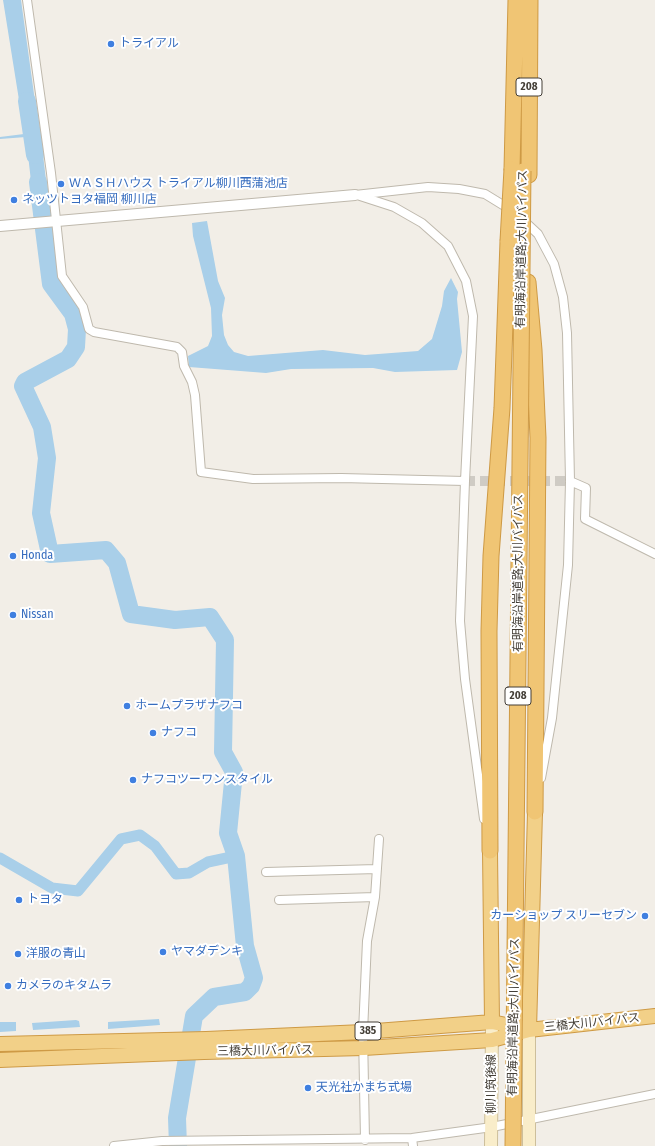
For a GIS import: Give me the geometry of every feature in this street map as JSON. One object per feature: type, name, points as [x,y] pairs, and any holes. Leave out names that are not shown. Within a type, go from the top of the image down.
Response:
[{"type":"highway","points":[[492,1022],[489,631],[491,556],[502,408],[508,241],[521,172],[516,0]]},
{"type":"highway","name":"有明海沿岸道路;大川バイパス","points":[[513,1146],[521,172],[524,0]]},
{"type":"highway","name":"有明海沿岸道路;大川バイパス","points":[[518,1146],[528,282],[528,247],[521,172],[530,0]]},
{"type":"highway","points":[[528,282],[534,350],[538,438],[535,812],[529,1030]]},
{"type":"highway","name":"三橋大川バイパス","points":[[0,1060],[174,1047],[364,1048],[492,1040],[529,1030],[655,1016]]},
{"type":"highway","name":"三橋大川バイパス","points":[[205,1046],[492,1022],[529,1030]]},
{"type":"highway","name":"三橋大川バイパス","points":[[0,1044],[174,1047]]},
{"type":"main road","name":"柳川筑後線","points":[[491,1146],[492,1022]]},
{"type":"main road","points":[[529,1030],[529,1146]]},
{"type":"street","points":[[27,0],[51,173],[62,276],[83,307],[89,329],[94,332],[177,347],[182,352],[184,366],[192,382],[195,395],[201,472],[253,479],[341,478],[465,481]]},
{"type":"street","points":[[0,226],[355,195],[428,187],[459,189],[485,194],[514,212],[538,234],[554,264],[564,297],[567,333],[570,481],[568,565],[552,718],[535,812]]},
{"type":"street","points":[[355,195],[394,207],[422,223],[448,246],[466,281],[473,316],[460,621],[466,686],[479,787],[490,851]]},
{"type":"street","points":[[570,481],[586,488],[585,519],[655,554]]},
{"type":"street","points":[[365,1140],[363,1032],[367,941],[375,896],[378,839]]},
{"type":"street","points":[[266,872],[377,869]]},
{"type":"street","points":[[279,900],[375,896]]},
{"type":"street","points":[[114,1146],[187,1140],[365,1140],[413,1142],[655,1094]]},
{"type":"water","points":[[3,0],[21,0],[38,123],[23,125]]},
{"type":"water","points":[[40,129],[49,206],[34,208],[26,137],[0,139],[0,137],[24,134],[24,131]]},
{"type":"water","points":[[207,221],[218,281],[225,298],[222,315],[224,335],[228,345],[234,352],[248,356],[323,350],[365,355],[418,351],[432,339],[442,306],[444,291],[451,278],[458,292],[457,299],[462,352],[457,370],[395,372],[373,368],[291,369],[266,373],[189,367],[188,356],[208,346],[212,336],[211,308],[193,236],[192,223]]},
{"type":"water","points":[[159,1019],[160,1025],[108,1029],[108,1022]]},
{"type":"water","points":[[79,1021],[80,1027],[33,1030],[32,1023]]},
{"type":"water","points":[[0,1022],[16,1022],[16,1031],[0,1032]]},
{"type":"waterway","points":[[27,101],[35,155]]},
{"type":"waterway","points":[[38,182],[51,284],[73,314],[77,329],[76,347],[68,359],[25,382],[23,386],[42,427],[47,458],[41,513],[50,554],[106,550],[117,563],[131,614],[175,620],[210,617],[225,640],[223,752],[234,772],[228,833],[236,856],[245,946],[254,978],[251,986],[245,992],[214,997],[194,1016],[177,1118],[178,1146]]},
{"type":"waterway","points":[[0,858],[52,888],[78,891],[121,839],[140,835],[155,846],[176,874],[189,873],[208,862],[236,856]]},
{"type":"tunnel","points":[[465,481],[570,481]]},
{"type":"place","name":"トライアル","points":[[111,44]]},
{"type":"place","name":"ＷＡＳＨハウス トライアル柳川西蒲池店","points":[[61,184]]},
{"type":"place","name":"ネッツトヨタ福岡 柳川店","points":[[14,200]]},
{"type":"place","name":"Honda","points":[[13,556]]},
{"type":"place","name":"Nissan","points":[[13,615]]},
{"type":"place","name":"ホームプラザナフコ","points":[[127,706]]},
{"type":"place","name":"ナフコ","points":[[153,733]]},
{"type":"place","name":"ナフコツーワンスタイル","points":[[133,780]]},
{"type":"place","name":"トヨタ","points":[[19,900]]},
{"type":"place","name":"カーショップ スリーセブン","points":[[645,916]]},
{"type":"place","name":"ヤマダデンキ","points":[[163,952]]},
{"type":"place","name":"洋服の青山","points":[[18,954]]},
{"type":"place","name":"カメラのキタムラ","points":[[8,986]]},
{"type":"place","name":"天光社かまち式場","points":[[308,1088]]}]
